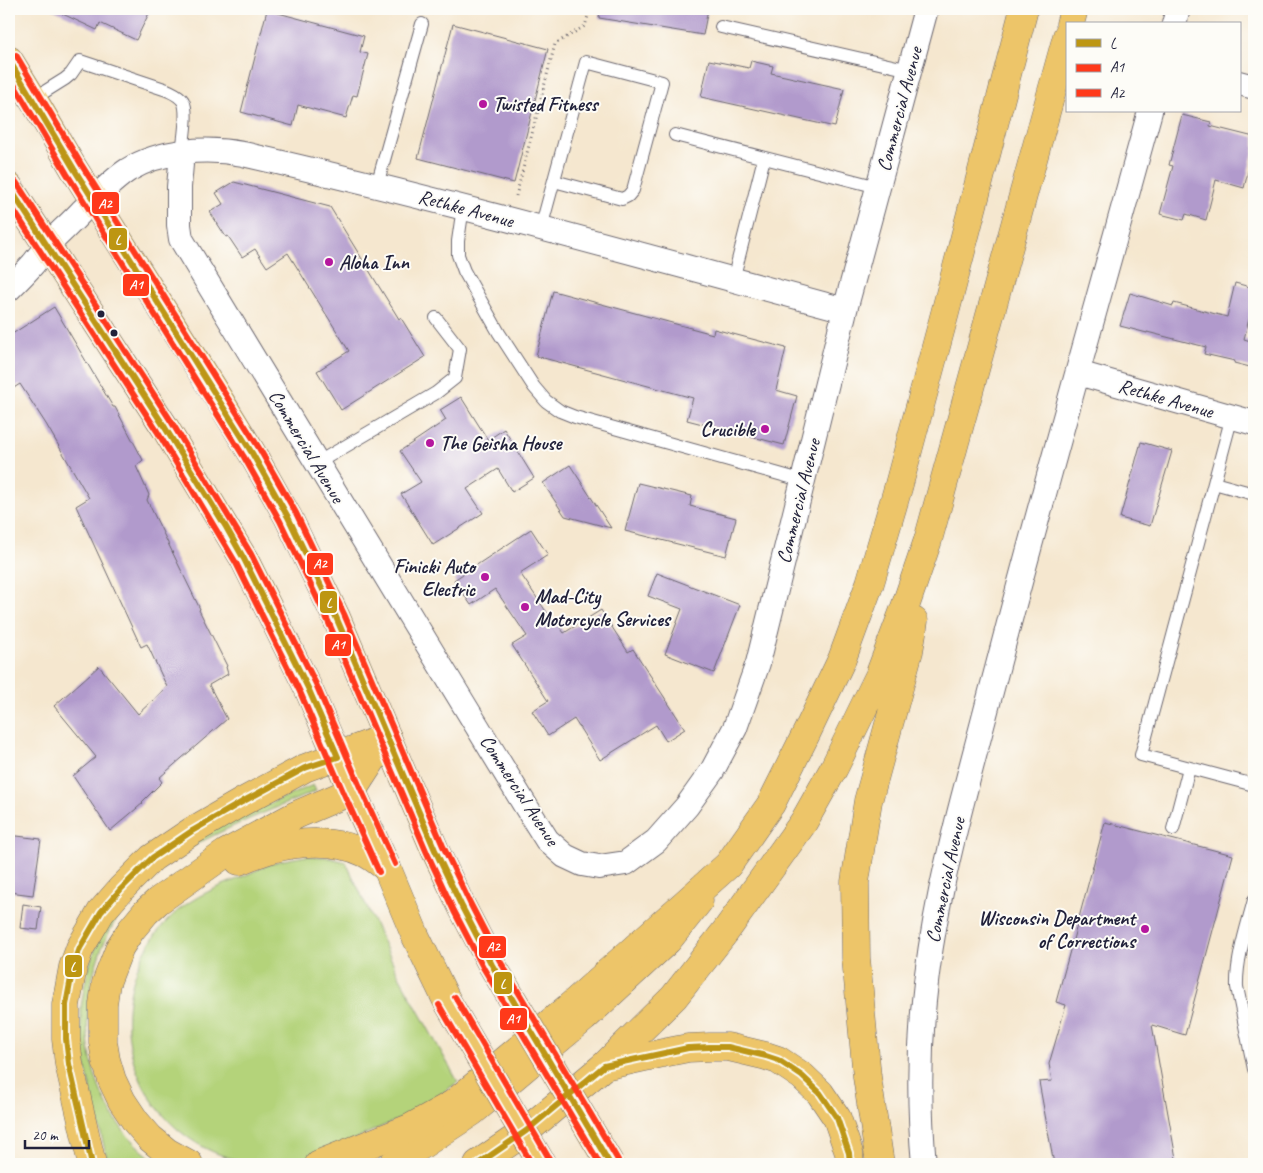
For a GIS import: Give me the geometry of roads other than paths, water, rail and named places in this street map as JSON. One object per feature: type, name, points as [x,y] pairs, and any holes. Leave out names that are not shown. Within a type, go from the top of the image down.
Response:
[{"type":"main road","points":[[945,313],[1009,9]]},
{"type":"main road","points":[[395,1163],[472,1112],[584,1018],[668,940],[728,865],[771,804],[842,659],[870,583],[898,488],[945,313],[1024,9]]},
{"type":"main road","points":[[1071,22],[1074,9]]},
{"type":"main road","points":[[478,1164],[526,1131],[604,1066],[674,997],[726,932],[803,823],[834,768],[879,676],[928,540],[1066,40]]},
{"type":"main road","points":[[9,60],[252,453],[288,516],[336,617],[435,850],[462,908],[492,965],[610,1164]]},
{"type":"main road","points":[[9,187],[164,426],[240,551],[308,688],[415,935],[447,1001],[542,1164]]},
{"type":"main road","points":[[880,1164],[867,1077],[857,967],[855,882],[868,801],[909,651],[928,540]]},
{"type":"main road","points":[[92,1164],[69,1064],[66,1040],[66,1006],[68,985],[80,948],[101,912],[152,858],[192,831],[305,768],[387,737]]},
{"type":"main road","points":[[188,1164],[167,1152],[150,1138],[136,1122],[122,1101],[112,1080],[102,1042],[103,1004],[106,983],[120,947],[146,912],[226,853],[287,820],[352,791],[387,737]]},
{"type":"main road","points":[[193,878],[268,850],[299,844],[325,843],[348,846],[367,854],[387,868]]},
{"type":"main road","points":[[319,1164],[410,1128],[453,1104],[568,1008],[728,865]]},
{"type":"main road","points":[[604,1066],[688,1048],[710,1047],[728,1047],[754,1052],[778,1060],[802,1076],[820,1093],[838,1118],[849,1153],[850,1164]]},
{"type":"street","name":"Commercial Avenue","points":[[182,152],[179,186],[181,239],[547,840],[564,856],[582,864],[599,867],[626,863],[656,841],[687,806],[712,771],[735,728],[758,663],[846,310],[926,9]]},
{"type":"street","points":[[1175,22],[1178,9]]},
{"type":"street","points":[[1240,83],[1254,87]]},
{"type":"street","name":"Commercial Avenue","points":[[924,1164],[920,1085],[924,999],[941,891],[955,830],[1020,584],[1150,112]]},
{"type":"street","name":"Rethke Avenue","points":[[9,289],[47,246],[94,199],[116,179],[133,168],[154,159],[182,152],[224,150],[463,207],[846,310]]},
{"type":"street","name":"Rethke Avenue","points":[[1078,373],[1243,420]]},
{"type":"lane","points":[[377,185],[422,24]]},
{"type":"lane","points":[[721,27],[910,70]]},
{"type":"lane","points":[[34,99],[71,74],[80,60],[167,90],[180,97],[185,106],[182,152]]},
{"type":"lane","points":[[541,228],[586,62],[662,82],[633,190],[628,196],[622,199],[554,181]]},
{"type":"lane","points":[[675,135],[878,187]]},
{"type":"lane","points":[[733,280],[764,158]]},
{"type":"lane","points":[[463,207],[458,255],[464,271],[499,332],[534,387],[546,401],[560,411],[575,417],[804,481]]},
{"type":"lane","points":[[317,464],[436,394],[454,378],[460,349],[436,318]]},
{"type":"lane","points":[[1243,420],[1214,483],[1141,755],[1254,785]]},
{"type":"lane","points":[[1214,483],[1254,494]]},
{"type":"lane","points":[[1172,829],[1189,768]]},
{"type":"lane","points":[[1254,900],[1237,976],[1237,987],[1254,1069]]},
{"type":"place","name":"Twisted Fitness","points":[[483,104]]},
{"type":"place","name":"Aloha Inn","points":[[329,262]]},
{"type":"place","name":"Crucible","points":[[765,429]]},
{"type":"place","name":"The Geisha House","points":[[430,443]]},
{"type":"place","name":"Finicki Auto Electric","points":[[485,577]]},
{"type":"place","name":"Mad-City Motorcycle Services","points":[[525,607]]},
{"type":"place","name":"Wisconsin Department of Corrections","points":[[1145,929]]}]
